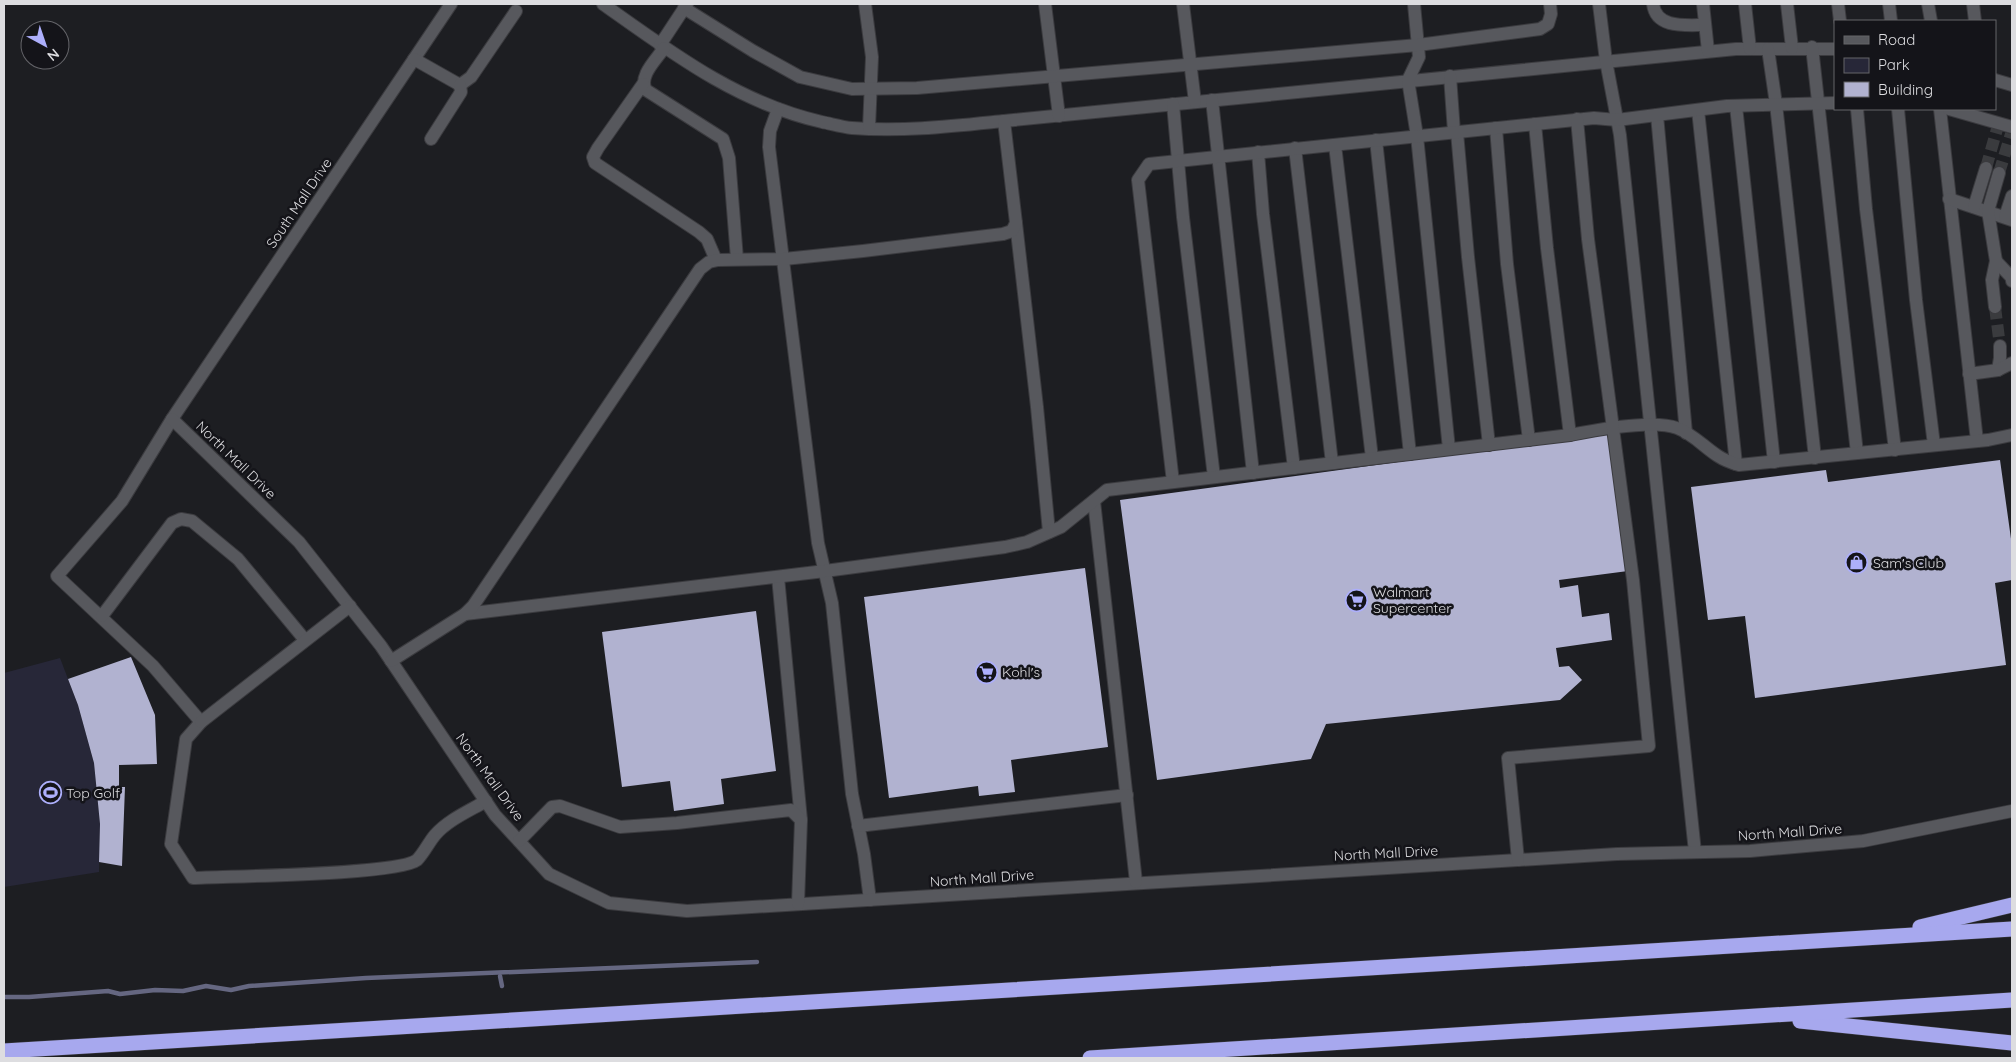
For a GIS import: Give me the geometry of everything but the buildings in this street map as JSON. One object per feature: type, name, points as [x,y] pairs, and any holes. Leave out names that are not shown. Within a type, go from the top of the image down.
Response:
[{"type":"highway","points":[[1880,936],[2012,905]]},
{"type":"highway","points":[[4,1051],[2012,929]]},
{"type":"highway","points":[[1090,1058],[2012,1000]]},
{"type":"highway","points":[[1756,1017],[2012,1043]]},
{"type":"street","name":"South Mall Drive","points":[[102,616],[58,576],[122,501],[172,419],[451,4]]},
{"type":"street","points":[[603,4],[662,46],[734,91],[793,115],[850,128],[917,129],[1004,122],[1708,51],[1812,47],[1834,49]]},
{"type":"street","points":[[865,4],[872,57],[869,128]]},
{"type":"street","points":[[1045,4],[1059,116]]},
{"type":"street","points":[[1184,4],[1195,102]]},
{"type":"street","points":[[1414,4],[1419,58],[1408,80],[1417,136],[1449,449]]},
{"type":"street","points":[[716,260],[707,239],[699,232],[595,163],[593,157],[643,84],[644,77],[685,6],[754,51],[800,77],[852,89],[871,89],[917,88],[1418,45],[1540,29],[1548,24],[1551,14],[1550,4]]},
{"type":"street","points":[[1599,4],[1606,60],[1617,120],[1695,852]]},
{"type":"street","points":[[1653,4],[1654,10],[1661,20],[1676,25],[1705,25]]},
{"type":"street","points":[[1703,4],[1708,51]]},
{"type":"street","points":[[1745,4],[1750,49]]},
{"type":"street","points":[[1787,4],[1792,48]]},
{"type":"street","points":[[1838,4],[1840,20]]},
{"type":"street","points":[[1889,4],[1891,20]]},
{"type":"street","points":[[1928,4],[1931,20]]},
{"type":"street","points":[[1973,4],[1975,20]]},
{"type":"street","points":[[460,85],[471,76],[516,11]]},
{"type":"street","points":[[1812,47],[1858,453]]},
{"type":"street","points":[[1768,49],[1776,104],[1815,458]]},
{"type":"street","points":[[414,58],[460,85]]},
{"type":"street","points":[[1450,76],[1489,445]]},
{"type":"street","points":[[1996,80],[2012,85]]},
{"type":"street","points":[[643,84],[646,90],[723,139],[729,158],[737,260]]},
{"type":"street","points":[[431,139],[461,92],[460,85]]},
{"type":"street","points":[[1212,100],[1253,473]]},
{"type":"street","points":[[1173,482],[1138,180],[1149,164],[1578,119],[1617,120],[1736,106],[1834,102]]},
{"type":"street","points":[[1173,104],[1183,217],[1214,477]]},
{"type":"street","points":[[1736,106],[1774,462]]},
{"type":"street","points":[[778,109],[770,131],[769,147],[818,543],[832,603],[852,794],[864,854],[870,900]]},
{"type":"street","points":[[1698,110],[1736,464]]},
{"type":"street","points":[[1857,110],[1866,209],[1894,450]]},
{"type":"street","points":[[1898,110],[1916,300],[1934,445]]},
{"type":"street","points":[[1940,110],[1977,441]]},
{"type":"street","points":[[1952,110],[2012,130]]},
{"type":"street","points":[[1657,115],[1686,433]]},
{"type":"street","points":[[1518,860],[1508,758],[1649,746],[1633,580],[1588,239],[1578,119]]},
{"type":"street","points":[[1004,122],[1038,406],[1049,532]]},
{"type":"street","points":[[1535,124],[1546,248],[1570,435]]},
{"type":"street","points":[[1496,128],[1507,264],[1529,440]]},
{"type":"street","points":[[1376,140],[1410,454]]},
{"type":"street","points":[[1335,145],[1372,458]]},
{"type":"street","points":[[1295,148],[1332,463]]},
{"type":"street","points":[[1258,152],[1263,214],[1294,468]]},
{"type":"street","points":[[1974,207],[1986,168]]},
{"type":"street","points":[[1995,307],[1992,280],[1996,261],[1988,212],[1999,173]]},
{"type":"street","points":[[1949,199],[2008,219],[2012,196]]},
{"type":"street","points":[[392,661],[465,614],[479,598],[689,283],[700,269],[709,262],[716,260],[784,259],[863,252],[1003,234],[1012,232],[1016,223]]},
{"type":"street","points":[[1996,261],[2012,278],[2012,281]]},
{"type":"street","points":[[1998,370],[2000,346]]},
{"type":"street","points":[[1969,374],[1998,370],[2012,363]]},
{"type":"street","name":"North Mall Drive","points":[[172,419],[299,542],[392,661],[495,815],[549,874],[609,902],[686,911],[1617,854],[1750,851],[1863,841],[2012,811]]},
{"type":"street","points":[[465,614],[778,577],[1005,547],[1027,542],[1061,527],[1107,490],[1570,435],[1612,427],[1650,425],[1675,427],[1698,439],[1719,457],[1739,465],[1977,441],[2012,435]]},
{"type":"street","points":[[1094,501],[1136,882]]},
{"type":"street","points":[[201,722],[153,666],[102,616],[172,524],[182,519],[192,521],[238,559],[305,640]]},
{"type":"street","points":[[778,577],[801,820],[798,904]]},
{"type":"street","points":[[350,606],[201,722],[186,740],[171,844],[193,878],[331,872],[398,866],[416,860],[445,826],[486,801]]},
{"type":"street","points":[[858,826],[1127,795]]},
{"type":"street","points":[[519,841],[552,807],[560,806],[620,827],[677,823],[791,810],[801,820]]},
{"type":"green space","name":"Top Golf","points":[[60,658],[78,705],[94,763],[100,824],[99,872],[4,887],[4,673]]},
{"type":"waterway","points":[[4,997],[108,991],[120,994],[155,990],[183,991],[206,986],[231,990],[249,986],[366,978],[757,962]]},
{"type":"waterway","points":[[500,976],[502,986]]},
{"type":"tunnel","points":[[1986,168],[1997,129]]},
{"type":"tunnel","points":[[1999,173],[2011,134]]},
{"type":"tunnel","points":[[1995,307],[2000,346]]},
{"type":"place","name":"Sam's Club","points":[[1857,563]]},
{"type":"place","name":"Walmart Supercenter","points":[[1357,600]]},
{"type":"place","name":"Kohl's","points":[[986,672]]},
{"type":"place","name":"Top Golf","points":[[50,793]]}]
